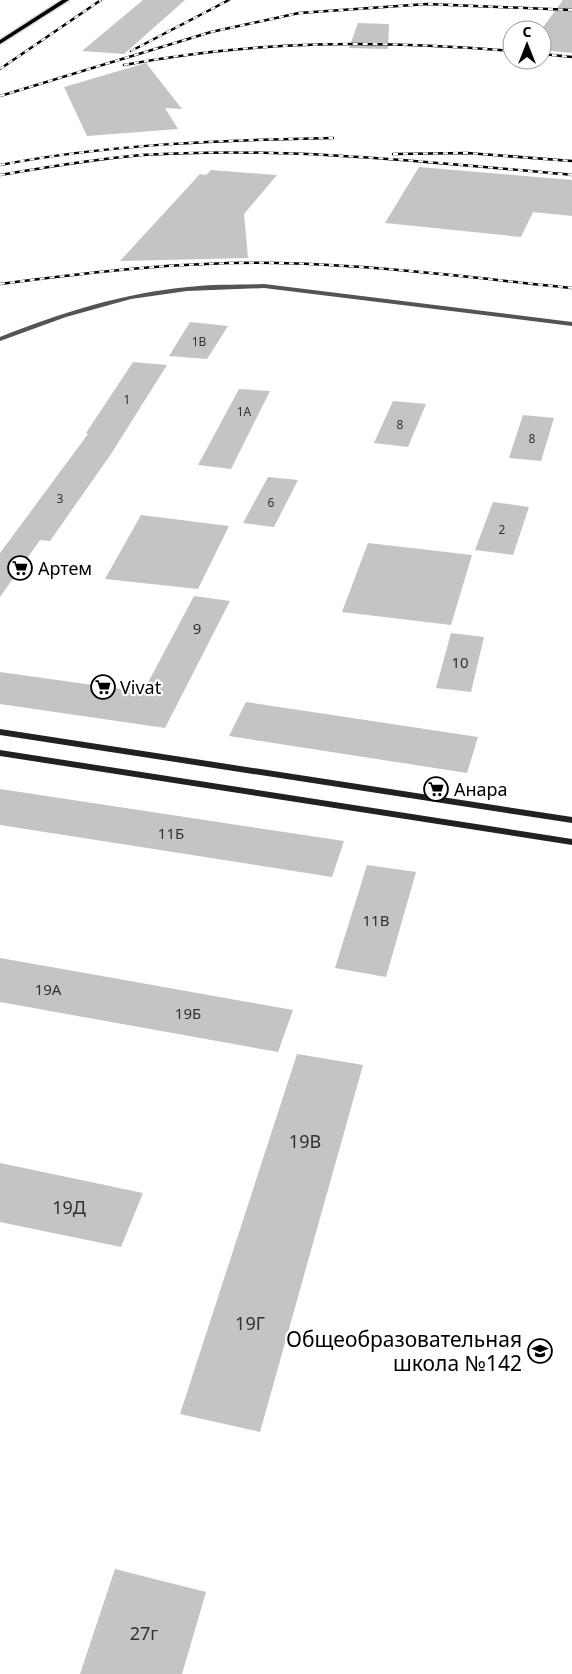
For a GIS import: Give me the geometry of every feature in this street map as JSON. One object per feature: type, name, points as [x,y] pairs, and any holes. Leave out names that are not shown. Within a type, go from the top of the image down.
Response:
[{"type":"main road","points":[[0,42],[66,0]]},
{"type":"street","points":[[0,339],[38,323],[141,296],[177,290],[264,286],[572,324]]},
{"type":"street","points":[[0,732],[572,820]]},
{"type":"street","points":[[0,753],[572,842]]},
{"type":"building","points":[[143,0],[185,0],[124,54],[82,51]]},
{"type":"building","points":[[563,0],[572,0],[572,53],[552,51],[552,20],[548,20]]},
{"type":"building","points":[[358,23],[389,24],[388,49],[349,48]]},
{"type":"building","points":[[146,63],[182,109],[165,108],[178,129],[87,136],[64,87]]},
{"type":"building","points":[[419,167],[572,180],[572,216],[533,212],[521,237],[385,223]]},
{"type":"building","points":[[211,170],[277,175],[244,214],[248,258],[120,261],[200,174],[206,175]]},
{"type":"building","points":[[190,322],[228,326],[207,359],[169,356]]},
{"type":"building","points":[[133,362],[167,365],[111,454],[50,541],[40,540],[0,597],[0,553],[88,434],[86,433]]},
{"type":"building","points":[[239,389],[270,391],[231,469],[198,465]]},
{"type":"building","points":[[393,401],[426,404],[408,447],[374,443]]},
{"type":"building","points":[[523,415],[554,418],[541,461],[509,458]]},
{"type":"building","points":[[268,477],[298,480],[274,527],[243,523]]},
{"type":"building","points":[[493,502],[529,507],[513,555],[475,550]]},
{"type":"building","points":[[141,515],[229,526],[198,589],[105,579]]},
{"type":"building","points":[[368,543],[472,555],[451,625],[342,612]]},
{"type":"building","points":[[194,596],[230,601],[165,728],[0,704],[0,672],[143,692]]},
{"type":"building","points":[[451,633],[484,637],[471,692],[436,688]]},
{"type":"building","points":[[246,702],[478,737],[467,773],[229,736]]},
{"type":"building","points":[[0,789],[344,841],[332,877],[0,825]]},
{"type":"building","points":[[367,865],[416,872],[386,977],[335,968]]},
{"type":"building","points":[[0,958],[293,1010],[278,1052],[0,1002]]},
{"type":"building","points":[[297,1054],[363,1065],[260,1432],[180,1414]]},
{"type":"building","points":[[0,1163],[143,1193],[121,1247],[0,1222]]},
{"type":"building","points":[[115,1569],[206,1592],[182,1674],[80,1674]]},
{"type":"railway","points":[[0,69],[101,0]]},
{"type":"railway","points":[[131,51],[229,0]]},
{"type":"railway","points":[[0,96],[211,32],[299,13],[427,4],[572,10]]},
{"type":"railway","points":[[124,65],[222,51],[317,44],[413,45],[502,50]]},
{"type":"railway","points":[[552,55],[572,57]]},
{"type":"railway","points":[[0,165],[83,152],[166,144],[333,138]]},
{"type":"railway","points":[[0,175],[88,161],[142,155],[249,152],[357,157],[572,175]]},
{"type":"railway","points":[[393,154],[467,153],[572,161]]},
{"type":"railway","points":[[0,284],[174,266],[279,263],[389,269],[572,288]]},
{"type":"place","name":"Артем","points":[[20,568]]},
{"type":"place","name":"Vivat","points":[[103,687]]},
{"type":"place","name":"Анара","points":[[436,789]]},
{"type":"place","name":"Общеобразовательная школа №142","points":[[540,1351]]}]
